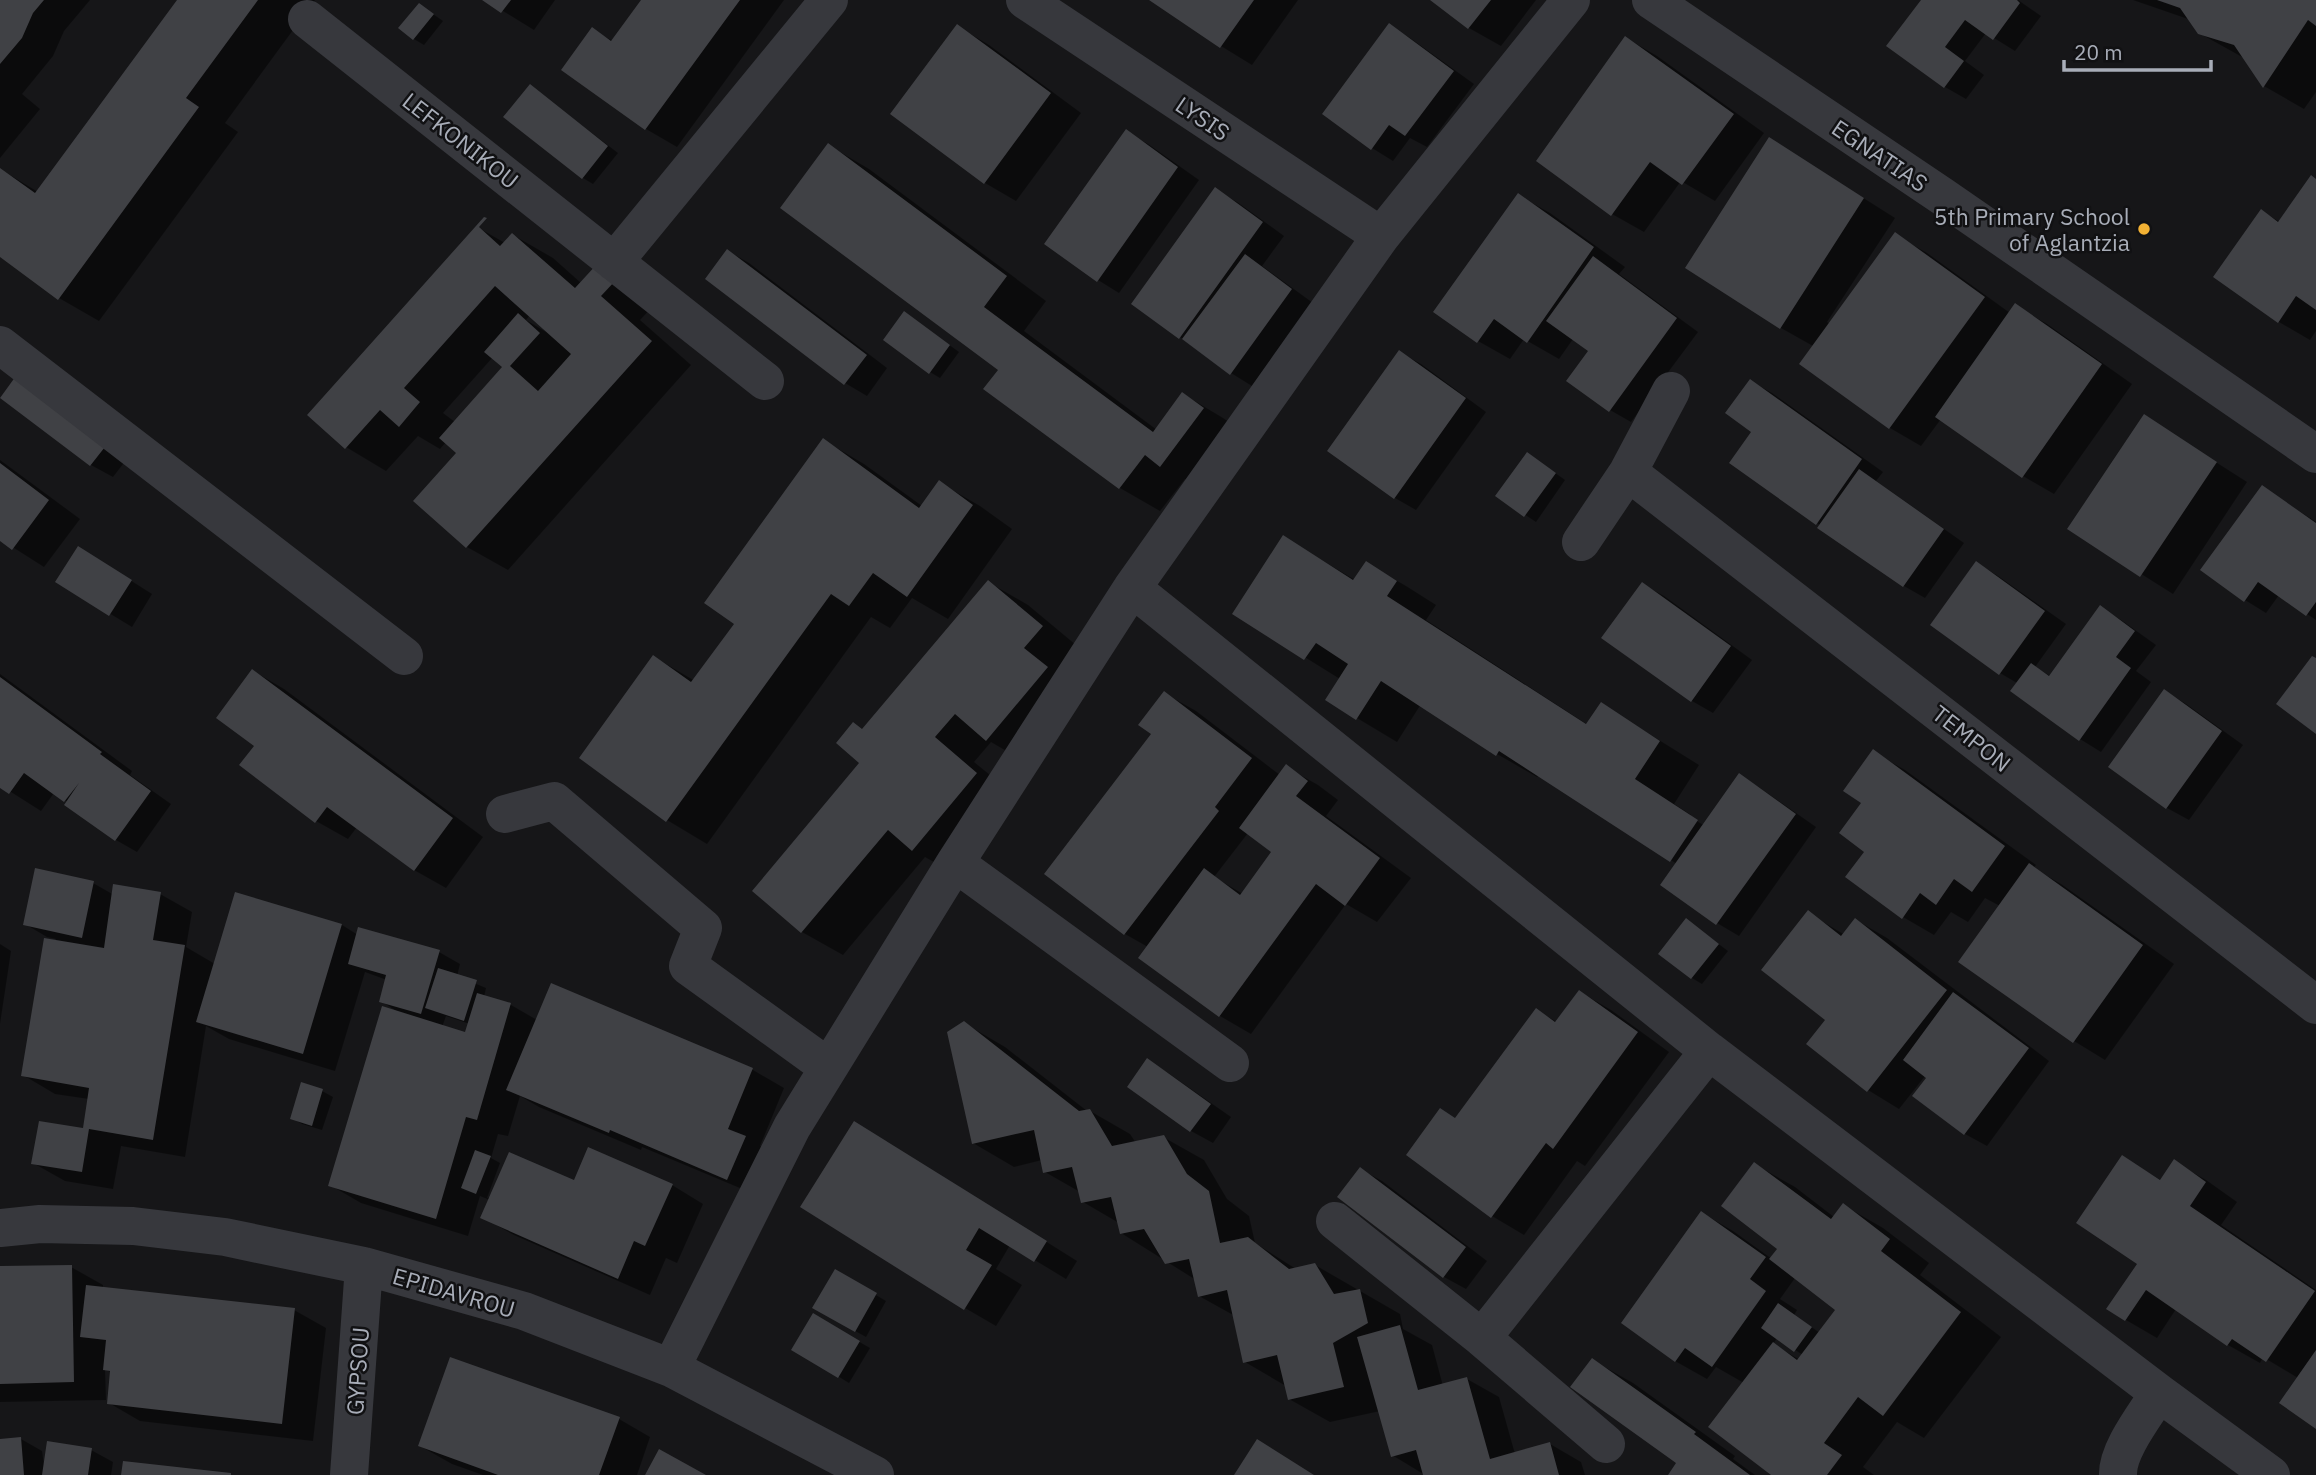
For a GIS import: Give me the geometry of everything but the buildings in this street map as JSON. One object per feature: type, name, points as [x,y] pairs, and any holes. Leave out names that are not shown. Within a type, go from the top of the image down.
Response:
[{"type":"street","points":[[614,262],[829,0]]},
{"type":"street","name":"LYSIS","points":[[1025,0],[1381,236]]},
{"type":"street","points":[[671,1368],[792,1127],[955,863],[1132,588],[1381,236],[1571,0]]},
{"type":"street","name":"EGNATIAS","points":[[1651,0],[1942,196],[2316,454]]},
{"type":"street","name":"LEFKONIKOU","points":[[307,19],[765,381]]},
{"type":"street","points":[[0,345],[404,656]]},
{"type":"street","points":[[1581,542],[1628,472],[1671,391]]},
{"type":"street","name":"TEMPON","points":[[1628,472],[2316,1005]]},
{"type":"street","points":[[1132,588],[1709,1051],[2271,1475]]},
{"type":"street","points":[[505,814],[554,801],[703,928],[688,966],[828,1067]]},
{"type":"street","points":[[955,863],[1230,1063]]},
{"type":"street","points":[[1482,1338],[1709,1051]]},
{"type":"street","points":[[1335,1221],[1482,1338],[1606,1444]]},
{"type":"street","name":"EPIDAVROU","points":[[0,1228],[40,1224],[133,1227],[225,1237],[364,1266],[524,1311],[671,1368],[875,1475]]},
{"type":"street","name":"GYPSOU","points":[[349,1475],[364,1266]]},
{"type":"street","points":[[2118,1475],[2117,1470],[2126,1446],[2160,1393]]},
{"type":"place","name":"5th Primary School of Aglantzia","points":[[2144,229]]}]
